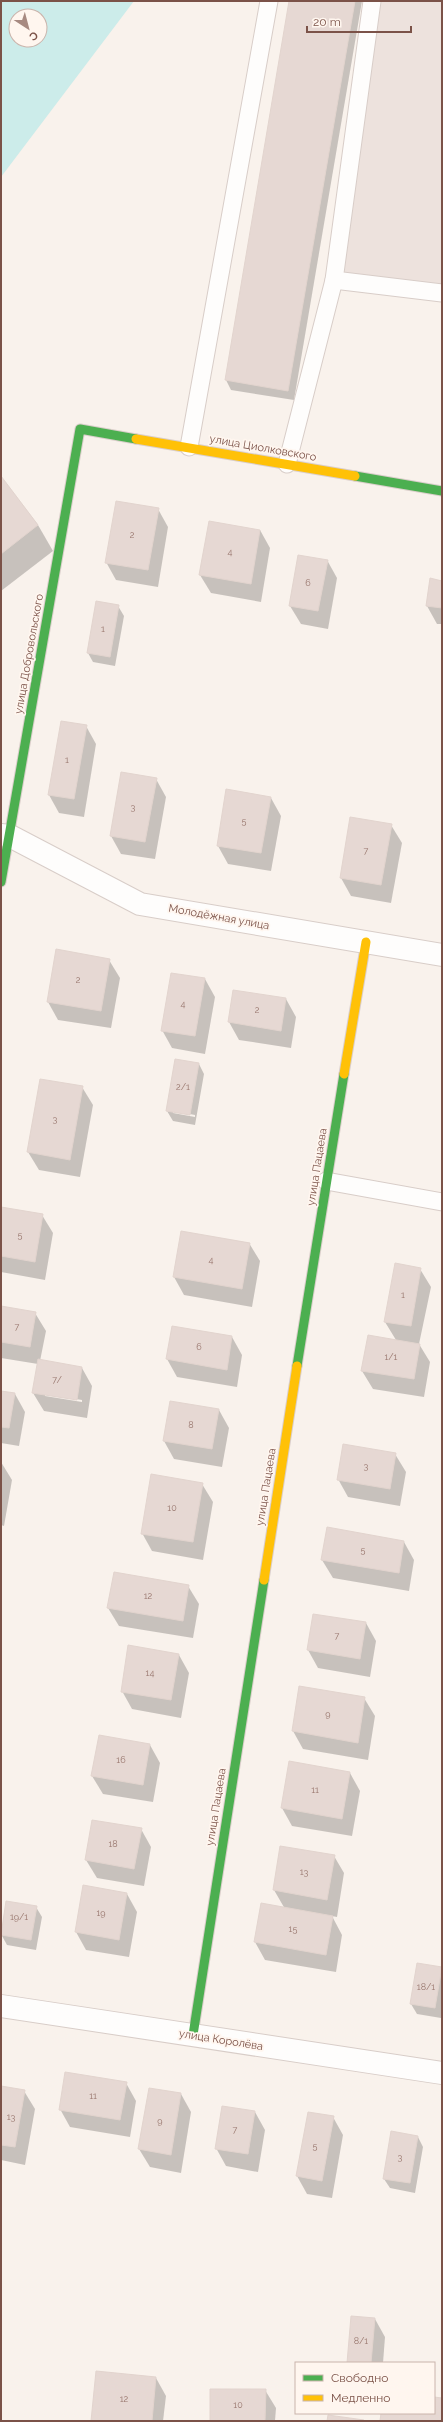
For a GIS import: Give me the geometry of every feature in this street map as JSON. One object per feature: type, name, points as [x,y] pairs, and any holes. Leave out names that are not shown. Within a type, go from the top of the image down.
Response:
[{"type":"street","name":"улица Циолковского","points":[[80,429],[442,491]]},
{"type":"street","name":"улица Добровольского","points":[[1,882],[5,835],[80,429]]},
{"type":"street","name":"Молодёжная улица","points":[[5,835],[140,904],[442,955]]},
{"type":"street","name":"улица Пацаева","points":[[192,2035],[326,1181],[366,942]]},
{"type":"street","name":"улица Королёва","points":[[1,2006],[442,2073]]},
{"type":"lane","points":[[188,447],[269,1]]},
{"type":"lane","points":[[287,464],[334,280],[372,1]]},
{"type":"lane","points":[[334,280],[442,293]]},
{"type":"lane","points":[[326,1181],[442,1202]]},
{"type":"shaded area","points":[[376,1],[442,1],[442,290],[335,276]]},
{"type":"water","points":[[1,1],[134,1],[1,177]]},
{"type":"building","points":[[289,1],[355,1],[288,391],[225,380]]},
{"type":"building","points":[[1,476],[38,525],[1,554]]},
{"type":"building","points":[[116,501],[159,508],[148,570],[105,563]]},
{"type":"building","points":[[209,521],[260,530],[251,584],[199,575]]},
{"type":"building","points":[[298,555],[328,560],[318,611],[289,606]]},
{"type":"building","points":[[430,578],[442,581],[442,608],[426,606]]},
{"type":"building","points":[[96,601],[119,605],[110,657],[87,653]]},
{"type":"building","points":[[61,721],[87,725],[74,799],[48,795]]},
{"type":"building","points":[[121,772],[157,778],[145,842],[110,836]]},
{"type":"building","points":[[226,789],[271,797],[261,853],[217,846]]},
{"type":"building","points":[[350,817],[392,824],[381,885],[340,878]]},
{"type":"building","points":[[56,949],[110,959],[101,1011],[47,1002]]},
{"type":"building","points":[[171,973],[205,978],[195,1036],[161,1031]]},
{"type":"building","points":[[233,990],[286,998],[281,1031],[228,1022]]},
{"type":"building","points":[[175,1059],[199,1063],[190,1115],[166,1111]]},
{"type":"building","points":[[40,1079],[83,1086],[70,1160],[27,1152]]},
{"type":"building","points":[[1,1207],[43,1214],[35,1262],[1,1256]]},
{"type":"building","points":[[181,1231],[250,1243],[242,1289],[173,1277]]},
{"type":"building","points":[[395,1263],[421,1268],[411,1326],[384,1322]]},
{"type":"building","points":[[1,1306],[36,1312],[30,1347],[1,1342]]},
{"type":"building","points":[[172,1326],[232,1336],[227,1370],[166,1359]]},
{"type":"building","points":[[368,1335],[420,1344],[414,1379],[361,1371]]},
{"type":"building","points":[[38,1359],[82,1367],[77,1400],[32,1393]]},
{"type":"building","points":[[1,1391],[15,1393],[9,1428],[1,1427]]},
{"type":"building","points":[[170,1401],[219,1409],[212,1449],[163,1441]]},
{"type":"building","points":[[343,1444],[396,1453],[390,1489],[337,1480]]},
{"type":"building","points":[[151,1474],[203,1483],[193,1542],[141,1534]]},
{"type":"building","points":[[327,1527],[404,1541],[399,1573],[321,1560]]},
{"type":"building","points":[[114,1572],[189,1585],[183,1621],[107,1608]]},
{"type":"building","points":[[313,1614],[366,1622],[360,1659],[307,1650]]},
{"type":"building","points":[[128,1645],[179,1654],[171,1700],[121,1692]]},
{"type":"building","points":[[299,1686],[365,1697],[358,1743],[292,1731]]},
{"type":"building","points":[[99,1735],[150,1744],[143,1785],[91,1776]]},
{"type":"building","points":[[289,1761],[350,1772],[342,1819],[281,1808]]},
{"type":"building","points":[[92,1820],[142,1828],[134,1869],[85,1860]]},
{"type":"building","points":[[280,1846],[335,1855],[327,1900],[273,1890]]},
{"type":"building","points":[[83,1885],[127,1893],[119,1940],[75,1932]]},
{"type":"building","points":[[6,1901],[37,1906],[31,1940],[1,1935]]},
{"type":"building","points":[[261,1903],[333,1916],[326,1955],[254,1942]]},
{"type":"building","points":[[417,1963],[442,1967],[435,2008],[410,2004]]},
{"type":"building","points":[[65,2072],[127,2082],[120,2120],[59,2110]]},
{"type":"building","points":[[1,2086],[25,2090],[15,2147],[1,2145]]},
{"type":"building","points":[[149,2088],[181,2093],[171,2155],[138,2149]]},
{"type":"building","points":[[222,2106],[255,2111],[248,2154],[215,2149]]},
{"type":"building","points":[[308,2112],[334,2116],[322,2181],[296,2176]]},
{"type":"building","points":[[391,2131],[418,2136],[410,2183],[383,2179]]},
{"type":"building","points":[[351,2316],[375,2318],[371,2362],[347,2362]]},
{"type":"building","points":[[96,2371],[156,2377],[152,2421],[91,2421]]},
{"type":"building","points":[[210,2389],[266,2389],[265,2421],[210,2421]]},
{"type":"building","points":[[435,2397],[442,2398],[442,2421],[380,2421],[381,2414],[435,2414]]},
{"type":"building","points":[[328,2415],[364,2420],[364,2421],[327,2421]]},
{"type":"traffic: fast","points":[[1,882],[80,429],[136,439]]},
{"type":"traffic: fast","points":[[355,476],[442,491]]},
{"type":"traffic: fast","points":[[297,1366],[344,1074]]},
{"type":"traffic: fast","points":[[193,2035],[264,1580]]},
{"type":"traffic: slow","points":[[136,439],[355,476]]},
{"type":"traffic: slow","points":[[344,1074],[366,942]]},
{"type":"traffic: slow","points":[[264,1580],[297,1366]]}]
